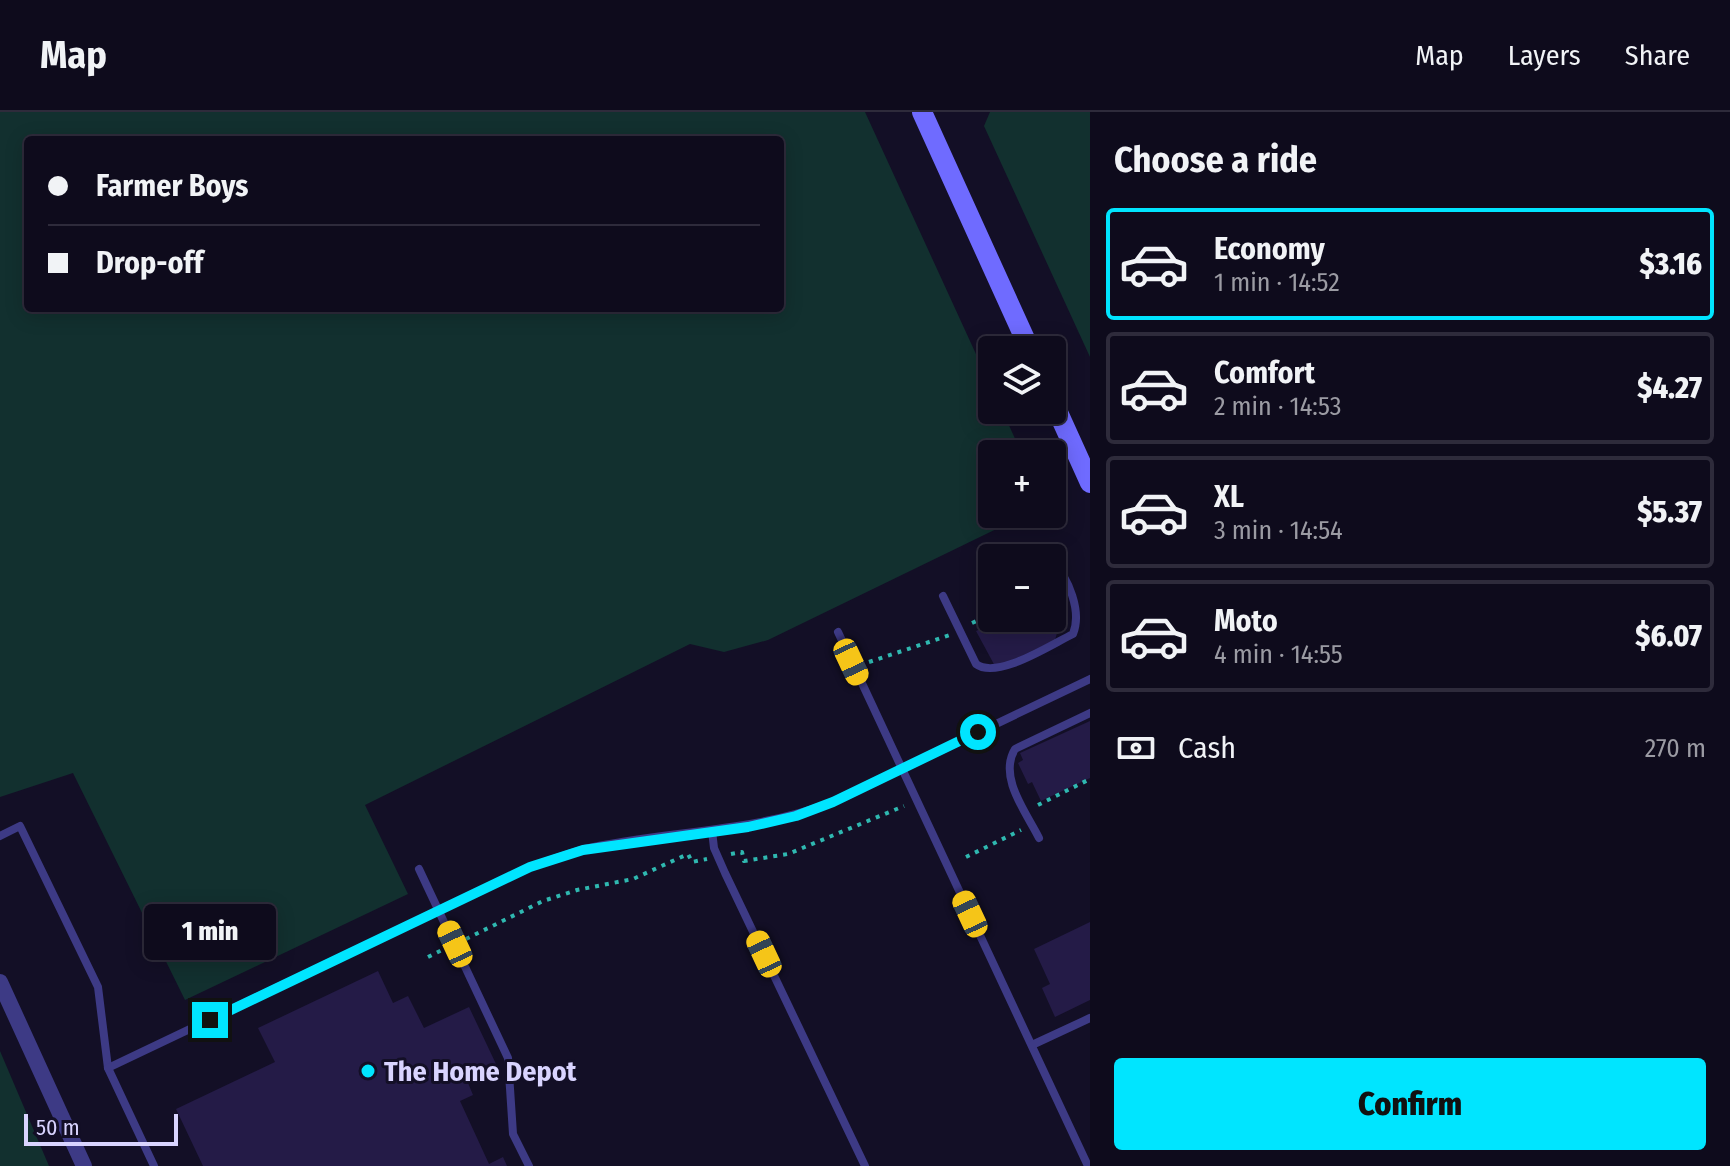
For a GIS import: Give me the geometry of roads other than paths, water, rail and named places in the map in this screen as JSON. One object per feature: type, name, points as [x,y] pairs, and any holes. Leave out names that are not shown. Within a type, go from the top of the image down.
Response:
[{"type":"main road","points":[[922,112],[1024,336]]},
{"type":"main road","points":[[1063,424],[1090,483]]},
{"type":"street","points":[[0,982],[84,1166]]},
{"type":"lane","points":[[943,596],[976,664],[983,670],[999,670],[1073,634],[1078,623],[1078,609],[1066,588]]},
{"type":"lane","points":[[838,632],[1088,1166]]},
{"type":"lane","points":[[108,1068],[530,867],[583,850],[796,816],[901,770],[1090,679]]},
{"type":"lane","points":[[1039,838],[1008,775],[1009,760],[1015,749],[1090,713]]},
{"type":"lane","points":[[0,836],[20,826],[98,987],[108,1068],[154,1166]]},
{"type":"lane","points":[[712,831],[718,857],[865,1166]]},
{"type":"lane","points":[[419,869],[508,1058],[513,1134],[529,1166]]},
{"type":"lane","points":[[1032,1045],[1090,1018]]},
{"type":"place","name":"The Home Depot","points":[[368,1071]]}]
